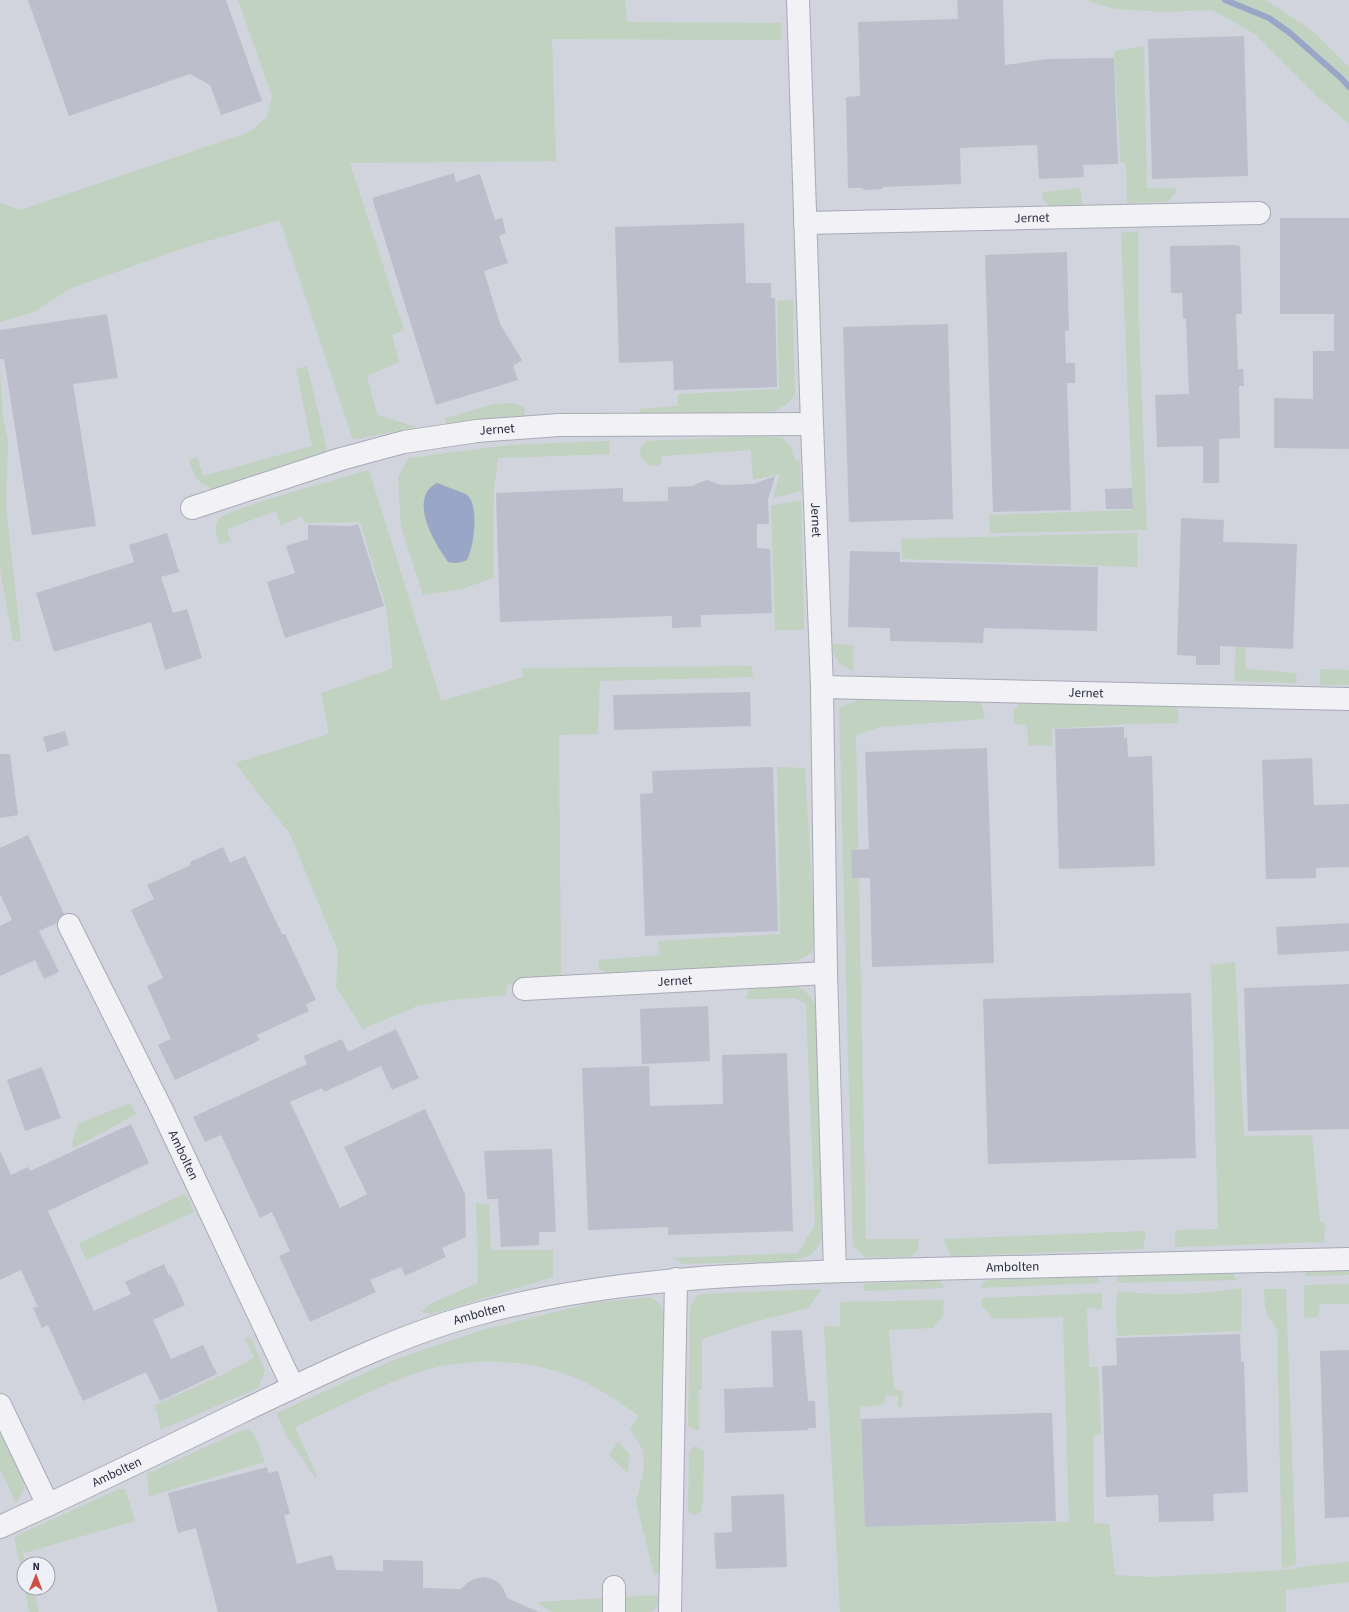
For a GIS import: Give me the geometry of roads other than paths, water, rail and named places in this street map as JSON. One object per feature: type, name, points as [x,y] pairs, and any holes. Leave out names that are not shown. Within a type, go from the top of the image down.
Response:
[{"type":"street","name":"Jernet","points":[[798,0],[822,687],[826,973],[835,1271]]},
{"type":"street","name":"Jernet","points":[[805,223],[1258,213]]},
{"type":"street","name":"Jernet","points":[[192,508],[341,459],[404,442],[477,431],[559,425],[812,424]]},
{"type":"street","name":"Jernet","points":[[822,687],[1349,699]]},
{"type":"street","name":"Ambolten","points":[[69,924],[161,1108],[293,1387]]},
{"type":"street","name":"Jernet","points":[[524,989],[826,973]]},
{"type":"street","name":"Ambolten","points":[[0,1527],[352,1360],[391,1344],[477,1314],[568,1293],[676,1279],[835,1271],[1349,1259]]},
{"type":"street","points":[[670,1612],[676,1279]]},
{"type":"street","points":[[0,1405],[48,1505]]},
{"type":"street","points":[[614,1587],[614,1612]]},
{"type":"water","points":[[437,483],[466,494],[473,507],[474,526],[472,546],[467,560],[462,562],[448,562],[431,533],[426,521],[424,499],[428,490]]},
{"type":"waterway","points":[[1225,0],[1269,18],[1290,33],[1341,78],[1349,87]]}]
